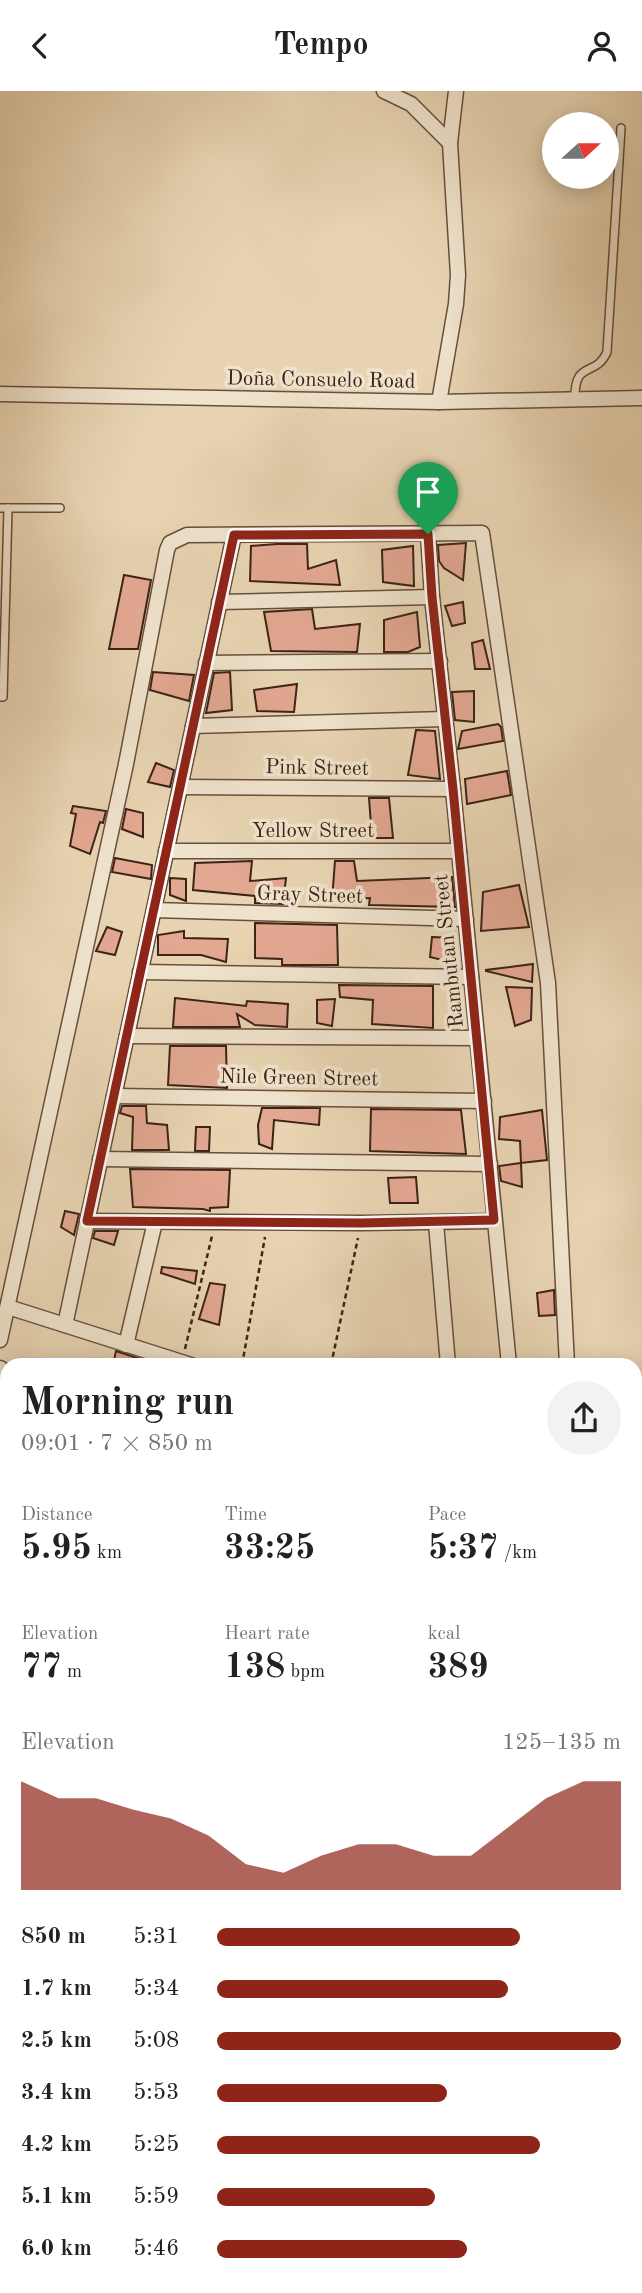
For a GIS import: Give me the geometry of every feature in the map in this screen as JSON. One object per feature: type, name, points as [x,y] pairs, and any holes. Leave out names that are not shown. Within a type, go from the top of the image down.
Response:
[{"type":"street","points":[[384,91],[411,104],[450,143]]},
{"type":"street","points":[[439,402],[456,303],[458,275],[450,143],[456,91]]},
{"type":"street","name":"Doña Consuelo Road","points":[[0,394],[439,402],[642,398]]},
{"type":"street","points":[[0,1340],[126,764],[170,543],[187,535],[482,533],[548,983],[567,1358]]},
{"type":"street","name":"Rambutan Street","points":[[428,534],[432,597],[508,1358]]},
{"type":"street","points":[[65,1325],[234,535]]},
{"type":"street","points":[[219,602],[432,597]]},
{"type":"street","points":[[206,663],[440,661]]},
{"type":"street","points":[[193,726],[445,719]]},
{"type":"street","name":"Pink Street","points":[[180,787],[453,789]]},
{"type":"street","name":"Yellow Street","points":[[166,851],[459,851]]},
{"type":"street","name":"Gray Street","points":[[154,910],[466,919]]},
{"type":"street","points":[[140,972],[471,977]]},
{"type":"street","points":[[127,1036],[477,1038]]},
{"type":"street","name":"Nile Green Street","points":[[114,1096],[484,1101]]},
{"type":"street","points":[[100,1159],[490,1164]]},
{"type":"street","points":[[87,1221],[436,1223],[494,1220]]},
{"type":"street","points":[[126,1345],[155,1222]]},
{"type":"street","points":[[436,1223],[447,1358]]},
{"type":"street","points":[[8,1307],[168,1358]]},
{"type":"lane","points":[[575,399],[577,377],[582,371],[604,360],[607,352],[621,128]]},
{"type":"lane","points":[[0,698],[3,697],[4,508],[60,508]]},
{"type":"path","points":[[188,1358],[215,1222]]},
{"type":"path","points":[[243,1358],[267,1223]]},
{"type":"path","points":[[332,1358],[361,1223]]},
{"type":"building","points":[[466,543],[463,580],[444,568],[439,561],[438,545]]},
{"type":"building","points":[[307,544],[308,569],[336,560],[340,585],[250,581],[251,546]]},
{"type":"building","points":[[413,546],[414,586],[383,582],[382,550]]},
{"type":"building","points":[[124,575],[151,580],[138,649],[109,649]]},
{"type":"building","points":[[463,602],[465,623],[452,626],[445,606]]},
{"type":"building","points":[[312,609],[315,629],[360,624],[357,652],[271,651],[264,612]]},
{"type":"building","points":[[417,612],[420,647],[408,652],[384,652],[384,620]]},
{"type":"building","points":[[483,640],[490,669],[475,669],[472,643]]},
{"type":"building","points":[[153,672],[194,675],[189,701],[150,690]]},
{"type":"building","points":[[230,672],[232,710],[206,713],[214,673]]},
{"type":"building","points":[[297,684],[294,712],[257,711],[254,690]]},
{"type":"building","points":[[474,691],[474,722],[455,720],[452,692]]},
{"type":"building","points":[[498,724],[503,741],[458,749],[462,731]]},
{"type":"building","points":[[416,730],[435,731],[440,779],[408,775]]},
{"type":"building","points":[[156,763],[174,770],[170,787],[148,782]]},
{"type":"building","points":[[507,771],[511,795],[467,804],[465,779]]},
{"type":"building","points":[[369,798],[389,798],[393,838],[372,838]]},
{"type":"building","points":[[73,806],[106,811],[90,854],[70,846],[76,814],[71,813]]},
{"type":"building","points":[[126,809],[143,813],[143,837],[122,829]]},
{"type":"building","points":[[115,858],[152,865],[151,879],[112,872]]},
{"type":"building","points":[[252,861],[250,881],[286,878],[283,904],[255,903],[255,896],[193,890],[195,863]]},
{"type":"building","points":[[335,861],[354,861],[357,881],[452,877],[455,907],[369,905],[370,898],[332,900]]},
{"type":"building","points":[[170,878],[186,879],[186,901],[170,895]]},
{"type":"building","points":[[519,885],[529,927],[481,931],[483,892]]},
{"type":"building","points":[[255,923],[337,925],[338,965],[282,965],[282,959],[255,958]]},
{"type":"building","points":[[107,927],[122,932],[115,955],[96,951]]},
{"type":"building","points":[[184,931],[184,938],[228,939],[226,962],[201,955],[158,955],[158,935]]},
{"type":"building","points":[[432,937],[455,938],[455,963],[430,957]]},
{"type":"building","points":[[533,964],[532,982],[486,971],[486,970]]},
{"type":"building","points":[[339,985],[433,986],[433,1028],[372,1024],[373,1000],[340,997]]},
{"type":"building","points":[[506,987],[532,988],[531,1020],[515,1026]]},
{"type":"building","points":[[175,998],[246,1006],[247,1001],[288,1004],[287,1027],[255,1025],[237,1014],[240,1027],[173,1027]]},
{"type":"building","points":[[335,999],[332,1026],[317,1023],[317,1000]]},
{"type":"building","points":[[170,1046],[226,1046],[227,1088],[168,1085]]},
{"type":"building","points":[[122,1106],[146,1106],[147,1123],[167,1125],[169,1150],[132,1150],[133,1117],[120,1113]]},
{"type":"building","points":[[262,1108],[320,1108],[319,1125],[274,1120],[272,1149],[259,1144],[258,1125]]},
{"type":"building","points":[[371,1109],[461,1110],[466,1154],[370,1151]]},
{"type":"building","points":[[542,1110],[547,1160],[521,1163],[520,1141],[499,1139],[500,1117]]},
{"type":"building","points":[[196,1127],[210,1127],[209,1151],[195,1151]]},
{"type":"building","points":[[521,1163],[522,1187],[501,1181],[499,1166]]},
{"type":"building","points":[[130,1169],[230,1170],[228,1207],[210,1208],[210,1211],[133,1207]]},
{"type":"building","points":[[416,1177],[418,1203],[390,1203],[388,1178]]},
{"type":"building","points":[[65,1211],[79,1214],[74,1235],[61,1227]]},
{"type":"building","points":[[95,1231],[118,1231],[114,1245],[93,1238]]},
{"type":"building","points":[[162,1267],[197,1271],[195,1284],[161,1273]]},
{"type":"building","points":[[210,1283],[225,1285],[219,1325],[199,1319]]},
{"type":"building","points":[[554,1290],[555,1315],[539,1316],[537,1293]]},
{"type":"building","points":[[116,1351],[137,1358],[114,1358]]},
{"type":"route","points":[[428,534],[494,1220],[436,1223],[87,1221],[234,535],[428,534]]}]
